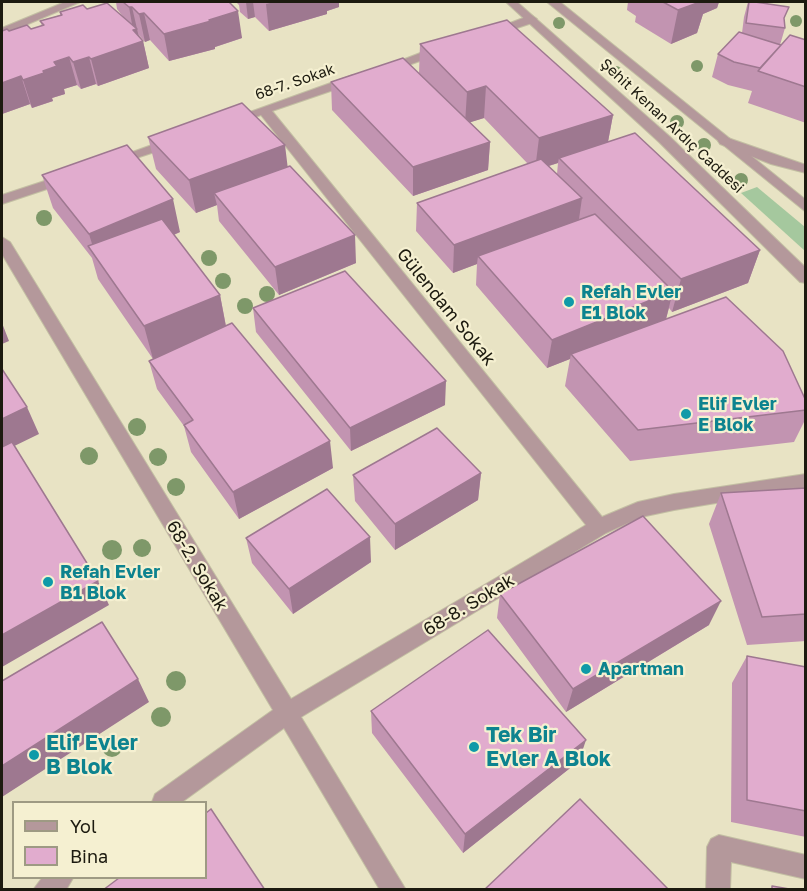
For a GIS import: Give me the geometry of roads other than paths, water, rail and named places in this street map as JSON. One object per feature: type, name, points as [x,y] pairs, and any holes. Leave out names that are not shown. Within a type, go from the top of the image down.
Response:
[{"type":"street","points":[[2,32],[58,4],[74,2]]},
{"type":"street","name":"Şehit Kenan Ardıç Caddesi","points":[[512,2],[664,139],[806,278]]},
{"type":"street","name":"Şehit Kenan Ardıç Caddesi","points":[[558,2],[806,208]]},
{"type":"street","points":[[475,38],[531,18]]},
{"type":"street","name":"68-7. Sokak","points":[[220,125],[453,45]]},
{"type":"street","name":"Gülendam Sokak","points":[[264,110],[598,527]]},
{"type":"street","points":[[100,166],[187,136]]},
{"type":"street","points":[[725,141],[776,161],[806,169]]},
{"type":"street","points":[[2,200],[78,174]]},
{"type":"street","name":"68-2. Sokak","points":[[2,242],[394,890]]},
{"type":"street","name":"68-8. Sokak","points":[[164,801],[286,714],[598,527],[638,510],[674,502],[806,481]]},
{"type":"street","points":[[718,890],[719,847],[806,867]]},
{"type":"street","points":[[45,890],[60,879]]},
{"type":"place","name":"Refah Evler E1 Blok","points":[[569,302]]},
{"type":"place","name":"Elif Evler E Blok","points":[[686,414]]},
{"type":"place","name":"Refah Evler B1 Blok","points":[[48,582]]},
{"type":"place","name":"Apartman","points":[[586,669]]},
{"type":"place","name":"Tek Bir Evler A Blok","points":[[474,747]]},
{"type":"place","name":"Elif Evler B Blok","points":[[34,755]]}]
